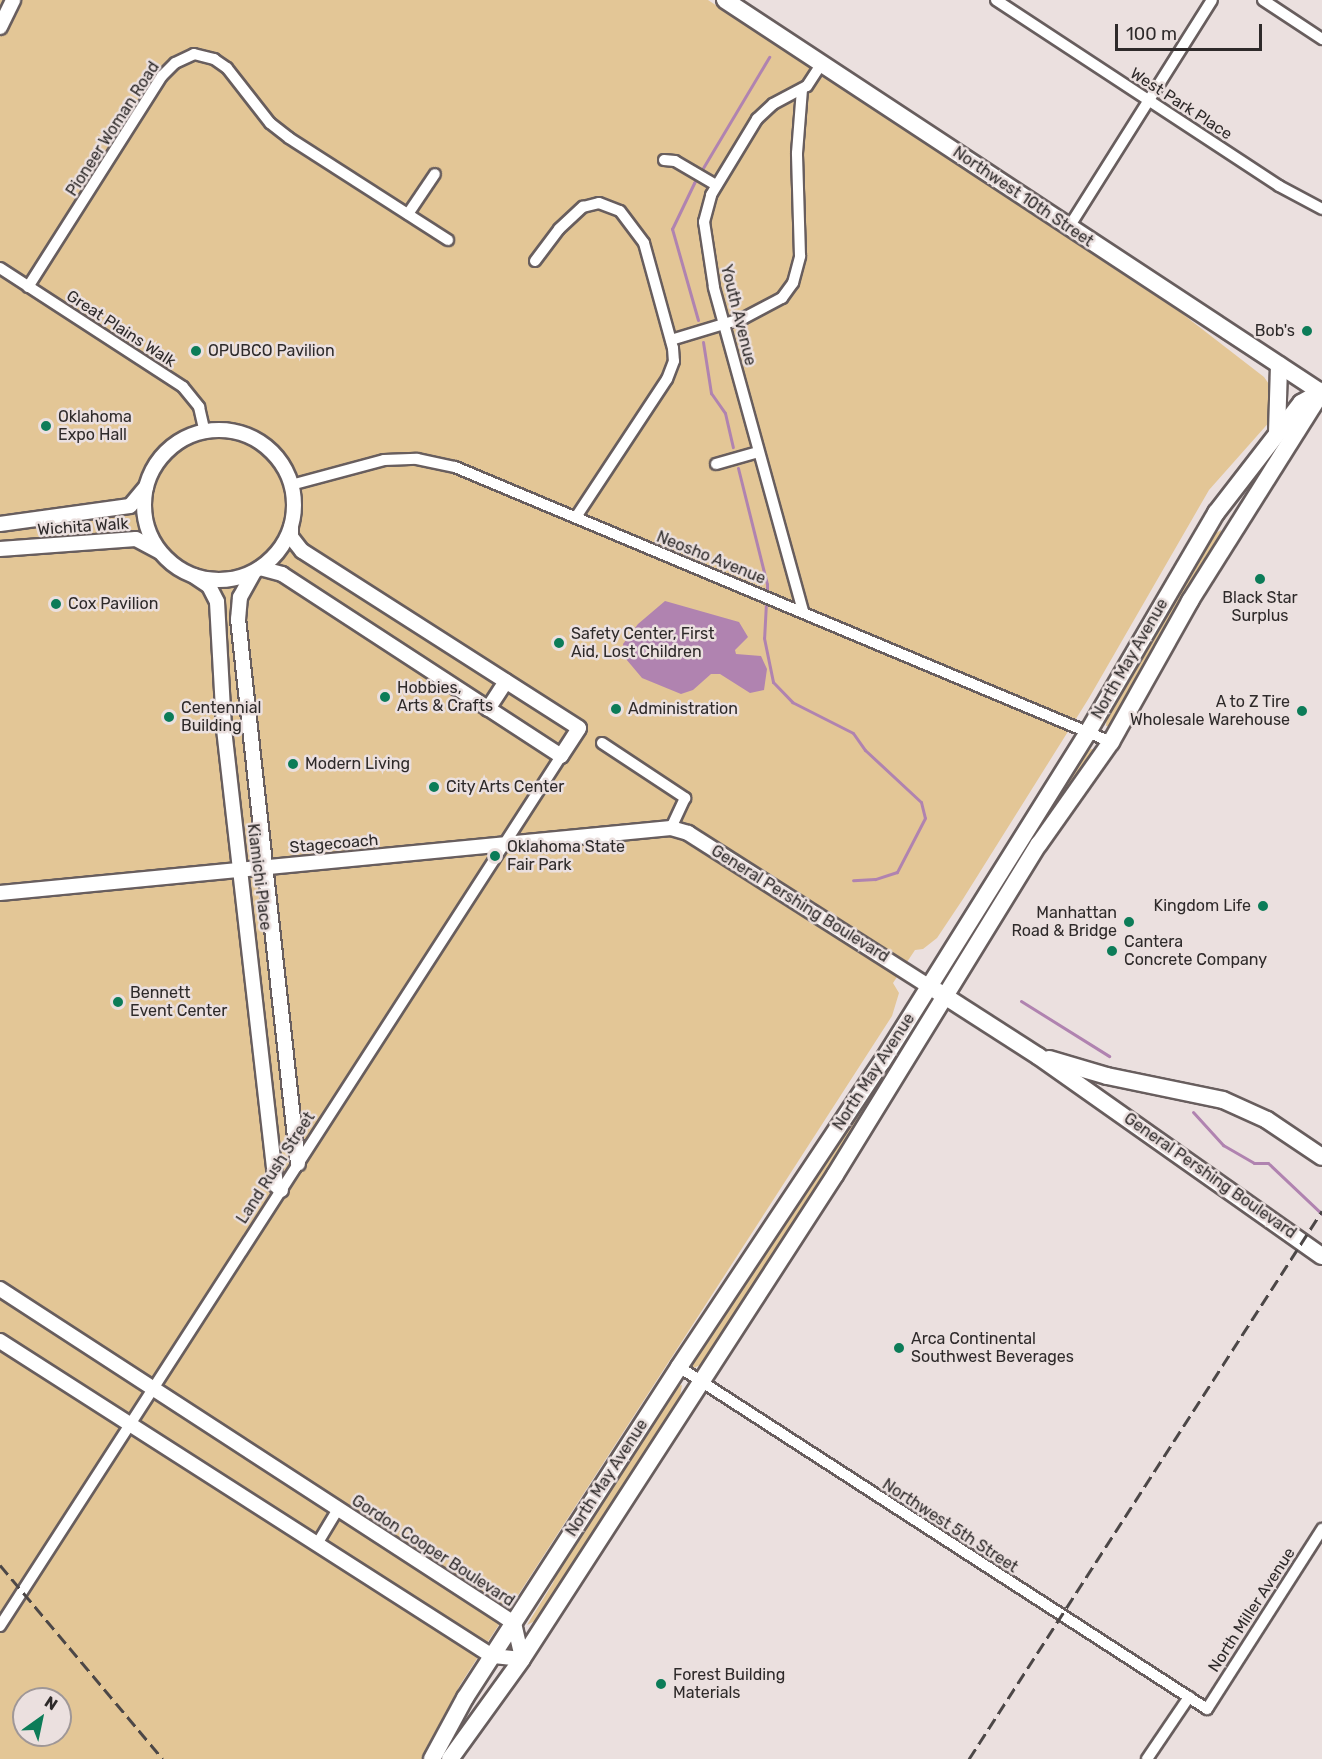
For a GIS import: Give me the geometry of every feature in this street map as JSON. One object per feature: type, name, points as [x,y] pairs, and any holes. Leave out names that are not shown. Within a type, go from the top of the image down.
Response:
[{"type":"main road","name":"Northwest 10th Street","points":[[725,0],[1322,392]]},
{"type":"main road","points":[[1277,432],[1279,365]]},
{"type":"main road","name":"North May Avenue","points":[[432,1759],[492,1656],[882,1062],[1088,732],[1216,513],[1301,402],[1322,392]]},
{"type":"main road","name":"North May Avenue","points":[[450,1759],[522,1659],[835,1175],[1039,844],[1111,742],[1236,526],[1322,392]]},
{"type":"main road","points":[[1216,513],[1236,526]]},
{"type":"main road","name":"General Pershing Boulevard","points":[[928,986],[1038,1056],[1322,1256]]},
{"type":"main road","name":"General Pershing Boulevard","points":[[1038,1056],[1107,1076],[1223,1100],[1267,1120],[1322,1156]]},
{"type":"street","points":[[0,27],[13,0]]},
{"type":"street","name":"West Park Place","points":[[996,0],[1279,186],[1322,209]]},
{"type":"street","points":[[1069,227],[1212,0]]},
{"type":"street","points":[[1263,0],[1322,39]]},
{"type":"street","name":"Pioneer Woman Road","points":[[28,287],[158,82],[187,56],[201,54],[221,63],[279,130],[448,240]]},
{"type":"street","name":"Youth Avenue","points":[[803,611],[724,324],[704,234],[705,212],[711,182],[757,119],[773,104],[802,89],[822,63]]},
{"type":"street","points":[[671,340],[724,324],[772,304],[789,291],[797,275],[797,153],[802,89]]},
{"type":"street","points":[[664,160],[686,167],[711,182]]},
{"type":"street","points":[[408,214],[435,174]]},
{"type":"street","points":[[535,261],[559,229],[583,207],[599,203],[620,211],[644,243],[671,340],[674,361],[667,379],[576,517]]},
{"type":"street","name":"Great Plains Walk","points":[[0,268],[183,387],[199,407],[204,432]]},
{"type":"street","points":[[291,526],[278,553],[257,570],[222,580],[194,576],[164,556],[147,524],[148,482],[168,450],[204,432],[226,431],[255,440],[276,456],[291,485],[294,510],[291,537],[302,551],[506,681],[488,709]]},
{"type":"street","points":[[716,464],[758,452]]},
{"type":"street","name":"Neosho Avenue","points":[[291,485],[374,462],[417,459],[455,468],[803,611],[1111,742]]},
{"type":"street","name":"Wichita Walk","points":[[0,524],[130,506],[148,482]]},
{"type":"street","name":"Wichita Walk","points":[[0,549],[136,539],[164,556]]},
{"type":"street","points":[[257,570],[282,574],[561,756]]},
{"type":"street","name":"Kiamichi Place","points":[[257,570],[240,597],[238,619],[298,1164]]},
{"type":"street","name":"Kiamichi Place","points":[[194,576],[209,586],[217,602],[224,729],[242,868],[276,1185],[281,1190]]},
{"type":"street","name":"Land Rush Street","points":[[0,1626],[128,1423],[579,728],[506,681]]},
{"type":"street","points":[[602,743],[685,798],[671,828]]},
{"type":"street","name":"Stagecoach","points":[[0,893],[671,828]]},
{"type":"street","name":"General Pershing Boulevard","points":[[671,828],[688,833],[928,986]]},
{"type":"street","name":"Gordon Cooper Boulevard","points":[[0,1289],[514,1623],[522,1659]]},
{"type":"street","points":[[0,1341],[492,1656],[522,1659]]},
{"type":"street","name":"Northwest 5th Street","points":[[679,1368],[1207,1709]]},
{"type":"street","points":[[317,1544],[338,1509]]},
{"type":"street","name":"North Miller Avenue","points":[[1207,1709],[1322,1528]]},
{"type":"street","points":[[1147,1759],[1189,1697]]},
{"type":"shaded area","name":"Oklahoma State Fair Park","points":[[0,0],[708,0],[1180,312],[1264,377],[1273,390],[1272,419],[1209,490],[1089,698],[963,899],[937,938],[923,949],[915,950],[893,983],[899,993],[892,1016],[460,1685],[425,1759],[0,1759]]},
{"type":"shaded area","points":[[1221,530],[1220,541],[1111,726],[1106,726],[1107,712],[1208,538]]},
{"type":"shaded area","points":[[665,601],[739,622],[748,637],[735,650],[736,654],[761,656],[767,669],[764,690],[750,693],[720,674],[711,674],[693,690],[681,694],[642,678],[626,659],[623,644],[638,624]]},
{"type":"shaded area","points":[[1091,749],[1095,750],[989,911],[1014,861],[1083,755]]},
{"type":"shaded area","points":[[921,1014],[868,1110],[704,1363],[692,1369],[693,1359]]},
{"type":"shaded area","points":[[682,1385],[679,1401],[539,1619],[527,1625],[553,1583],[568,1546],[671,1388]]},
{"type":"waterway","points":[[698,320],[672,229],[694,183],[769,57]]},
{"type":"waterway","points":[[703,342],[711,393],[725,413],[733,447]]},
{"type":"waterway","points":[[738,468],[767,584],[767,595]]},
{"type":"waterway","points":[[766,602],[764,638],[773,682],[792,702],[853,733],[865,750],[921,802],[925,818],[897,872],[875,879],[853,880]]},
{"type":"waterway","points":[[1021,1001],[1109,1056]]},
{"type":"waterway","points":[[1193,1112],[1223,1145],[1254,1163],[1268,1163],[1322,1214]]},
{"type":"railway","points":[[969,1759],[1322,1211]]},
{"type":"railway","points":[[0,1565],[163,1759]]},
{"type":"place","name":"Bob's","points":[[1307,331]]},
{"type":"place","name":"OPUBCO Pavilion","points":[[196,351]]},
{"type":"place","name":"Oklahoma Expo Hall","points":[[46,426]]},
{"type":"place","name":"Black Star Surplus","points":[[1260,579]]},
{"type":"place","name":"Cox Pavilion","points":[[56,604]]},
{"type":"place","name":"Safety Center, First Aid, Lost Children","points":[[559,643]]},
{"type":"place","name":"Hobbies, Arts & Crafts","points":[[385,697]]},
{"type":"place","name":"Administration","points":[[616,709]]},
{"type":"place","name":"A to Z Tire Wholesale Warehouse","points":[[1302,711]]},
{"type":"place","name":"Centennial Building","points":[[169,717]]},
{"type":"place","name":"Modern Living","points":[[293,764]]},
{"type":"place","name":"City Arts Center","points":[[434,787]]},
{"type":"place","name":"Oklahoma State Fair Park","points":[[495,856]]},
{"type":"place","name":"Kingdom Life","points":[[1263,906]]},
{"type":"place","name":"Manhattan Road & Bridge","points":[[1129,922]]},
{"type":"place","name":"Cantera Concrete Company","points":[[1112,951]]},
{"type":"place","name":"Bennett Event Center","points":[[118,1002]]},
{"type":"place","name":"Arca Continental Southwest Beverages","points":[[899,1348]]},
{"type":"place","name":"Forest Building Materials","points":[[661,1684]]}]
